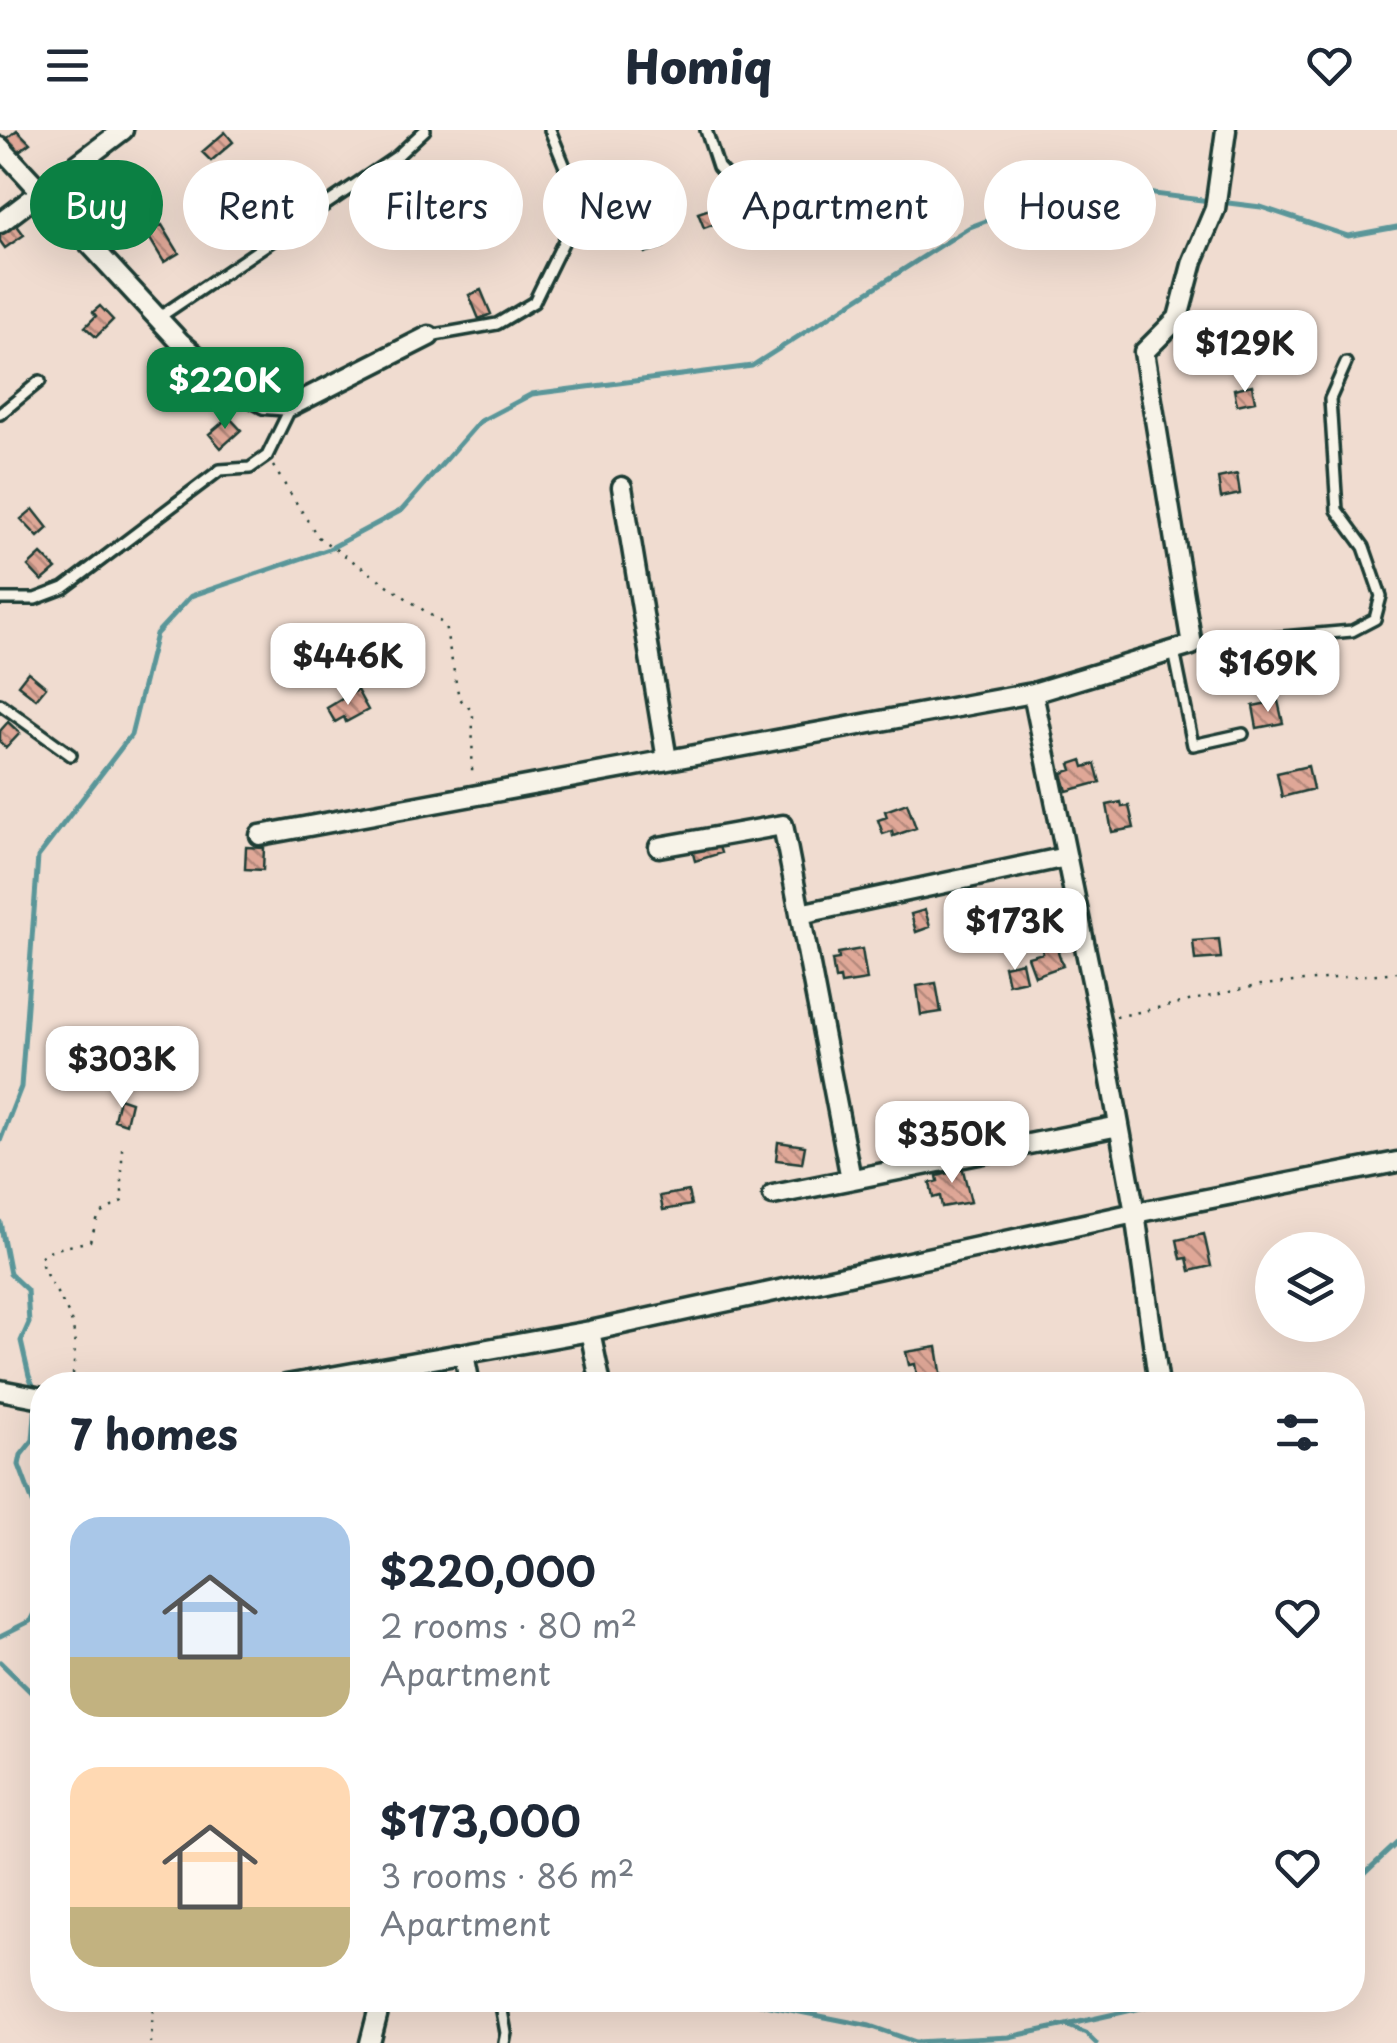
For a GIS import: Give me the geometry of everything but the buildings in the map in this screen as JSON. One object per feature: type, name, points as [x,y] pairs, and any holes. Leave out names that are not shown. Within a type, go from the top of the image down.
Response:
[{"type":"street","points":[[82,160],[123,130]]},
{"type":"street","points":[[260,834],[1032,693],[1184,648],[1144,352],[1178,318],[1193,261],[1215,209],[1226,130]]},
{"type":"street","points":[[0,147],[30,180]]},
{"type":"street","points":[[0,223],[30,199]]},
{"type":"street","points":[[95,250],[180,342],[232,386],[266,404],[291,406],[430,336]]},
{"type":"street","points":[[622,487],[667,760]]},
{"type":"street","points":[[1032,693],[1100,1020],[1135,1213],[1158,1372]]},
{"type":"street","points":[[659,846],[783,825],[851,1179]]},
{"type":"street","points":[[800,914],[1066,856]]},
{"type":"street","points":[[773,1195],[1119,1126]]},
{"type":"street","points":[[361,1372],[590,1331],[1135,1213],[1397,1162]]},
{"type":"street","points":[[590,1331],[598,1372]]},
{"type":"street","points":[[464,1354],[467,1372]]},
{"type":"street","points":[[0,1390],[30,1396]]},
{"type":"street","points":[[370,2043],[378,2012]]},
{"type":"lane","points":[[158,318],[396,158],[425,130]]},
{"type":"lane","points":[[706,130],[716,160]]},
{"type":"lane","points":[[430,336],[498,324],[534,302],[581,206],[553,131]]},
{"type":"lane","points":[[1243,734],[1193,745],[1184,648],[1352,631],[1375,619],[1381,596],[1370,564],[1364,548],[1337,510],[1330,399],[1346,363]]},
{"type":"lane","points":[[0,414],[40,381]]},
{"type":"lane","points":[[0,599],[34,600],[64,588],[220,470],[250,468],[267,456],[291,406]]},
{"type":"lane","points":[[0,704],[70,755]]},
{"type":"lane","points":[[502,2012],[504,2043]]},
{"type":"path","points":[[267,456],[318,538],[445,625],[459,698],[473,712],[472,796]]},
{"type":"path","points":[[1100,1020],[1261,985],[1397,972]]},
{"type":"path","points":[[73,1372],[76,1342],[69,1313],[45,1276],[40,1259],[44,1252],[90,1241],[99,1214],[122,1202],[122,1141]]},
{"type":"path","points":[[151,2043],[152,2012]]},
{"type":"waterway","points":[[0,1141],[21,1087],[38,857],[131,735],[156,634],[191,596],[329,549],[402,510],[479,422],[532,394],[752,366],[970,227],[1082,185],[1210,201]]},
{"type":"waterway","points":[[1220,202],[1261,207],[1348,236],[1397,227]]},
{"type":"waterway","points":[[0,1222],[10,1274],[27,1290],[29,1323],[21,1341],[30,1378]]},
{"type":"waterway","points":[[30,1444],[19,1465],[30,1495]]},
{"type":"waterway","points":[[0,1636],[30,1621]]},
{"type":"waterway","points":[[0,1662],[30,1691]]},
{"type":"waterway","points":[[1365,1873],[1397,1843]]},
{"type":"waterway","points":[[800,2012],[870,2026],[916,2042],[1009,2037],[1066,2025],[1086,2033],[1096,2043]]},
{"type":"waterway","points":[[1066,2025],[1123,2012]]}]
